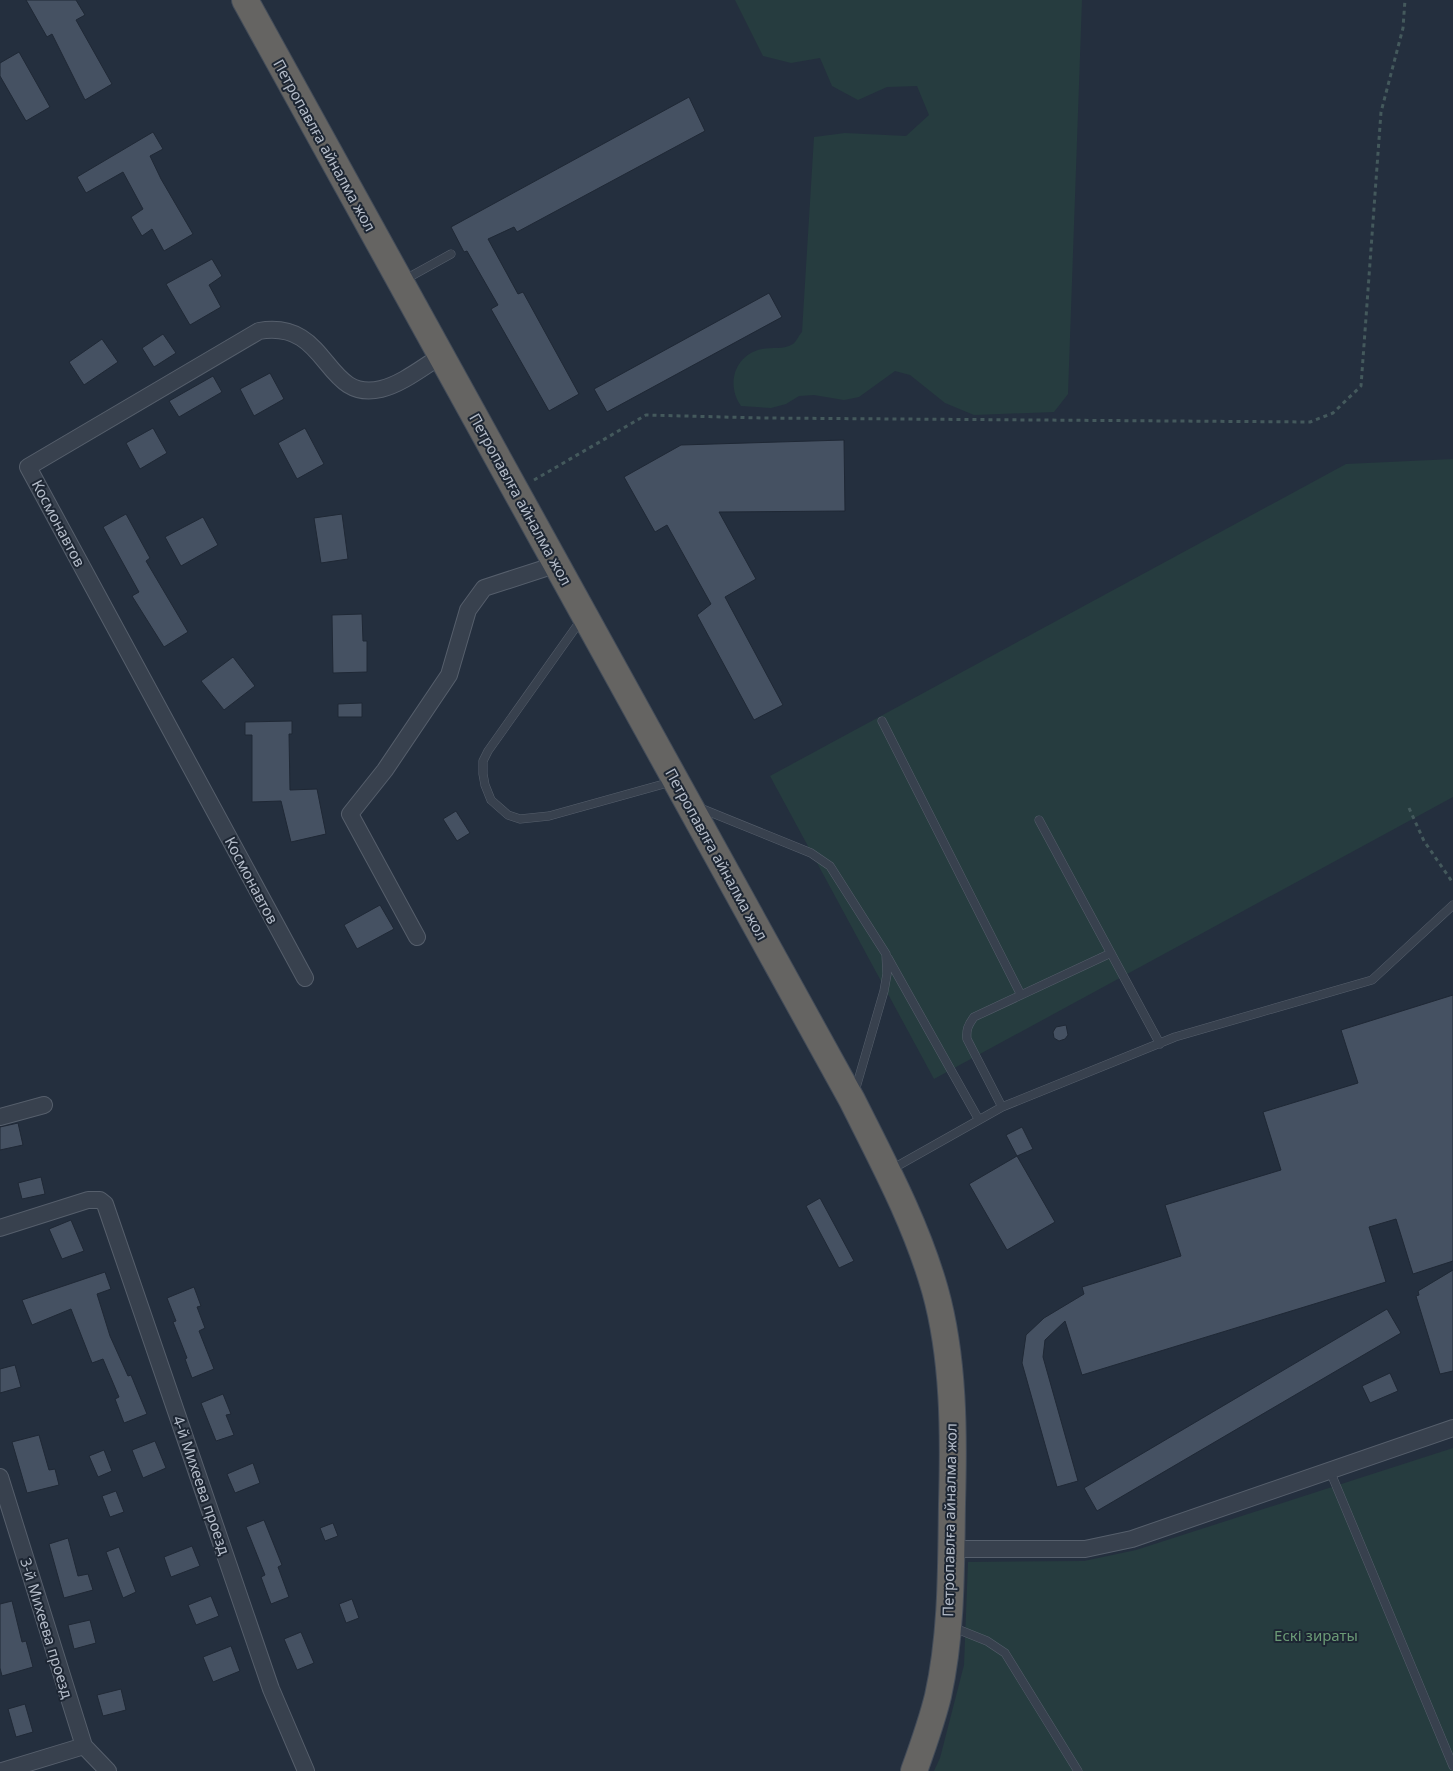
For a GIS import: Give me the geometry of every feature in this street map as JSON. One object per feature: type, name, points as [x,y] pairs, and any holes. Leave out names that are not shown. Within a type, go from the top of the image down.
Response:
[{"type":"highway","name":"Петропавлға айналма жол","points":[[245,0],[586,614],[852,1100],[888,1171],[917,1236],[935,1291],[944,1335],[953,1459],[948,1625],[938,1696],[914,1771]]},
{"type":"street","name":"Космонавтов","points":[[305,978],[28,466],[259,331],[284,330],[308,342],[346,386],[358,390],[372,391],[390,386],[441,356]]},
{"type":"street","points":[[416,937],[350,814],[385,770],[449,675],[468,610],[484,588],[558,564]]},
{"type":"street","points":[[0,1117],[44,1105]]},
{"type":"street","name":"4-й Михеева проезд","points":[[0,1228],[88,1200],[100,1200],[108,1210],[271,1690],[306,1771]]},
{"type":"street","points":[[951,1549],[1085,1549],[1132,1539],[1453,1428]]},
{"type":"street","name":"3-й Михеева проезд","points":[[0,1477],[84,1746],[108,1771]]},
{"type":"street","points":[[2,1771],[84,1746]]},
{"type":"lane","points":[[400,282],[451,254]]},
{"type":"lane","points":[[586,614],[488,751],[483,761],[483,774],[484,785],[491,800],[508,816],[534,819],[677,780]]},
{"type":"lane","points":[[882,721],[1021,995]]},
{"type":"lane","points":[[690,804],[800,849],[830,866],[886,954],[979,1120]]},
{"type":"lane","points":[[1039,820],[1160,1044]]},
{"type":"lane","points":[[888,1171],[1002,1107],[1160,1044],[1372,980],[1453,905]]},
{"type":"lane","points":[[1002,1107],[967,1039],[966,1032],[974,1017],[1111,953]]},
{"type":"lane","points":[[852,1100],[884,991],[886,954]]},
{"type":"lane","points":[[1330,1471],[1453,1766]]},
{"type":"lane","points":[[948,1625],[987,1641],[1005,1653],[1078,1771]]},
{"type":"path","points":[[516,490],[646,415],[782,418],[1310,422],[1333,413],[1361,386],[1380,112],[1402,28],[1405,0]]},
{"type":"path","points":[[1409,808],[1424,841],[1453,883]]},
{"type":"green space","points":[[735,0],[1082,0],[1068,394],[1054,412],[974,415],[945,403],[910,375],[895,371],[859,397],[844,400],[814,395],[799,396],[786,404],[771,408],[741,406],[736,398],[734,389],[735,372],[739,364],[752,352],[789,346],[794,343],[802,332],[814,137],[845,133],[906,136],[929,115],[917,86],[887,87],[858,100],[832,86],[820,58],[791,63],[763,56]]},
{"type":"green space","points":[[1453,459],[1453,797],[934,1079],[770,776],[1346,464]]},
{"type":"green space","name":"Ескі зираты","points":[[1453,1448],[1453,1771],[934,1771],[940,1758],[964,1665],[968,1562],[1084,1561],[1136,1550]]},
{"type":"building","points":[[26,0],[76,0],[85,15],[76,20],[112,84],[85,100],[52,34],[47,37]]},
{"type":"building","points":[[19,52],[50,107],[26,121],[0,76],[0,63]]},
{"type":"building","points":[[689,97],[705,131],[517,232],[514,227],[488,239],[518,294],[523,292],[579,394],[549,411],[491,309],[498,305],[467,251],[464,252],[451,227]]},
{"type":"building","points":[[153,132],[163,149],[150,156],[193,234],[164,251],[152,229],[142,236],[131,217],[143,209],[123,172],[86,193],[77,177]]},
{"type":"building","points":[[212,259],[222,276],[209,285],[221,307],[190,325],[166,284]]},
{"type":"building","points":[[769,293],[782,317],[607,412],[594,389]]},
{"type":"building","points":[[163,334],[176,353],[154,367],[142,348]]},
{"type":"building","points":[[102,339],[118,362],[84,385],[69,362]]},
{"type":"building","points":[[270,373],[284,399],[254,416],[240,389]]},
{"type":"building","points":[[213,376],[222,392],[179,417],[169,401]]},
{"type":"building","points":[[153,428],[167,453],[140,469],[126,443]]},
{"type":"building","points":[[305,428],[324,464],[297,479],[278,443]]},
{"type":"building","points":[[844,440],[845,511],[719,512],[756,579],[725,597],[783,705],[754,720],[697,615],[711,604],[667,525],[655,532],[624,477],[681,445]]},
{"type":"building","points":[[126,514],[150,558],[146,561],[188,632],[164,647],[132,596],[139,592],[103,527]]},
{"type":"building","points":[[342,514],[348,559],[321,563],[314,518]]},
{"type":"building","points":[[203,517],[218,545],[181,566],[165,537]]},
{"type":"building","points":[[362,614],[363,641],[367,641],[367,672],[333,673],[332,615]]},
{"type":"building","points":[[233,657],[255,686],[224,710],[201,681]]},
{"type":"building","points":[[362,703],[362,717],[338,717],[338,704]]},
{"type":"building","points":[[292,721],[292,734],[289,734],[290,790],[317,789],[326,834],[291,842],[281,801],[252,802],[252,735],[245,735],[245,722]]},
{"type":"building","points":[[456,811],[470,833],[457,841],[443,819]]},
{"type":"building","points":[[380,905],[394,929],[357,949],[344,925]]},
{"type":"building","points":[[1453,995],[1453,1261],[1413,1274],[1396,1219],[1369,1227],[1386,1282],[1082,1375],[1065,1321],[1045,1340],[1043,1357],[1078,1481],[1057,1487],[1022,1363],[1026,1335],[1044,1318],[1084,1294],[1082,1287],[1181,1256],[1165,1205],[1281,1170],[1263,1112],[1358,1083],[1341,1030]]},
{"type":"building","points":[[1066,1025],[1068,1035],[1065,1039],[1059,1041],[1054,1038],[1053,1032],[1056,1027]]},
{"type":"building","points":[[18,1123],[23,1145],[0,1150],[0,1127]]},
{"type":"building","points":[[1022,1127],[1033,1149],[1017,1156],[1006,1135]]},
{"type":"building","points":[[1017,1156],[1055,1222],[1007,1250],[969,1184]]},
{"type":"building","points":[[41,1177],[45,1194],[22,1199],[18,1183]]},
{"type":"building","points":[[820,1198],[854,1261],[839,1268],[806,1206]]},
{"type":"building","points":[[71,1220],[84,1251],[62,1259],[49,1229]]},
{"type":"building","points":[[1453,1270],[1453,1371],[1440,1374],[1416,1296],[1419,1295],[1418,1291]]},
{"type":"building","points":[[105,1272],[111,1289],[97,1294],[110,1336],[128,1376],[131,1375],[147,1414],[124,1423],[115,1399],[119,1397],[103,1359],[92,1363],[71,1309],[32,1325],[22,1300]]},
{"type":"building","points":[[194,1287],[201,1306],[197,1307],[205,1328],[199,1331],[214,1369],[192,1378],[185,1359],[187,1358],[173,1322],[176,1321],[167,1298]]},
{"type":"building","points":[[1387,1309],[1401,1333],[1097,1511],[1084,1488]]},
{"type":"building","points":[[15,1365],[21,1387],[0,1393],[0,1369]]},
{"type":"building","points":[[1390,1373],[1398,1391],[1370,1403],[1362,1386]]},
{"type":"building","points":[[223,1394],[231,1414],[226,1415],[234,1435],[216,1441],[201,1403]]},
{"type":"building","points":[[39,1435],[49,1470],[55,1469],[59,1485],[27,1493],[12,1442]]},
{"type":"building","points":[[155,1441],[166,1468],[143,1478],[132,1450]]},
{"type":"building","points":[[104,1450],[112,1471],[98,1477],[89,1456]]},
{"type":"building","points":[[253,1463],[260,1483],[235,1493],[227,1474]]},
{"type":"building","points":[[116,1491],[124,1512],[110,1517],[102,1496]]},
{"type":"building","points":[[264,1520],[282,1565],[278,1567],[289,1597],[271,1604],[261,1577],[265,1575],[246,1527]]},
{"type":"building","points":[[333,1523],[338,1536],[325,1541],[320,1528]]},
{"type":"building","points":[[68,1538],[78,1576],[88,1574],[93,1590],[64,1598],[49,1544]]},
{"type":"building","points":[[192,1546],[200,1566],[171,1577],[164,1557]]},
{"type":"building","points":[[119,1547],[136,1592],[123,1598],[106,1552]]},
{"type":"building","points":[[211,1596],[219,1616],[196,1625],[188,1605]]},
{"type":"building","points":[[352,1599],[359,1618],[346,1623],[339,1604]]},
{"type":"building","points":[[12,1601],[22,1642],[26,1641],[33,1667],[2,1676],[0,1668],[0,1604]]},
{"type":"building","points":[[90,1620],[96,1643],[74,1649],[68,1625]]},
{"type":"building","points":[[301,1632],[314,1663],[297,1670],[284,1639]]},
{"type":"building","points":[[231,1646],[240,1671],[213,1682],[203,1657]]},
{"type":"building","points":[[121,1689],[126,1710],[103,1716],[97,1695]]},
{"type":"building","points":[[25,1704],[33,1732],[16,1737],[8,1709]]}]
